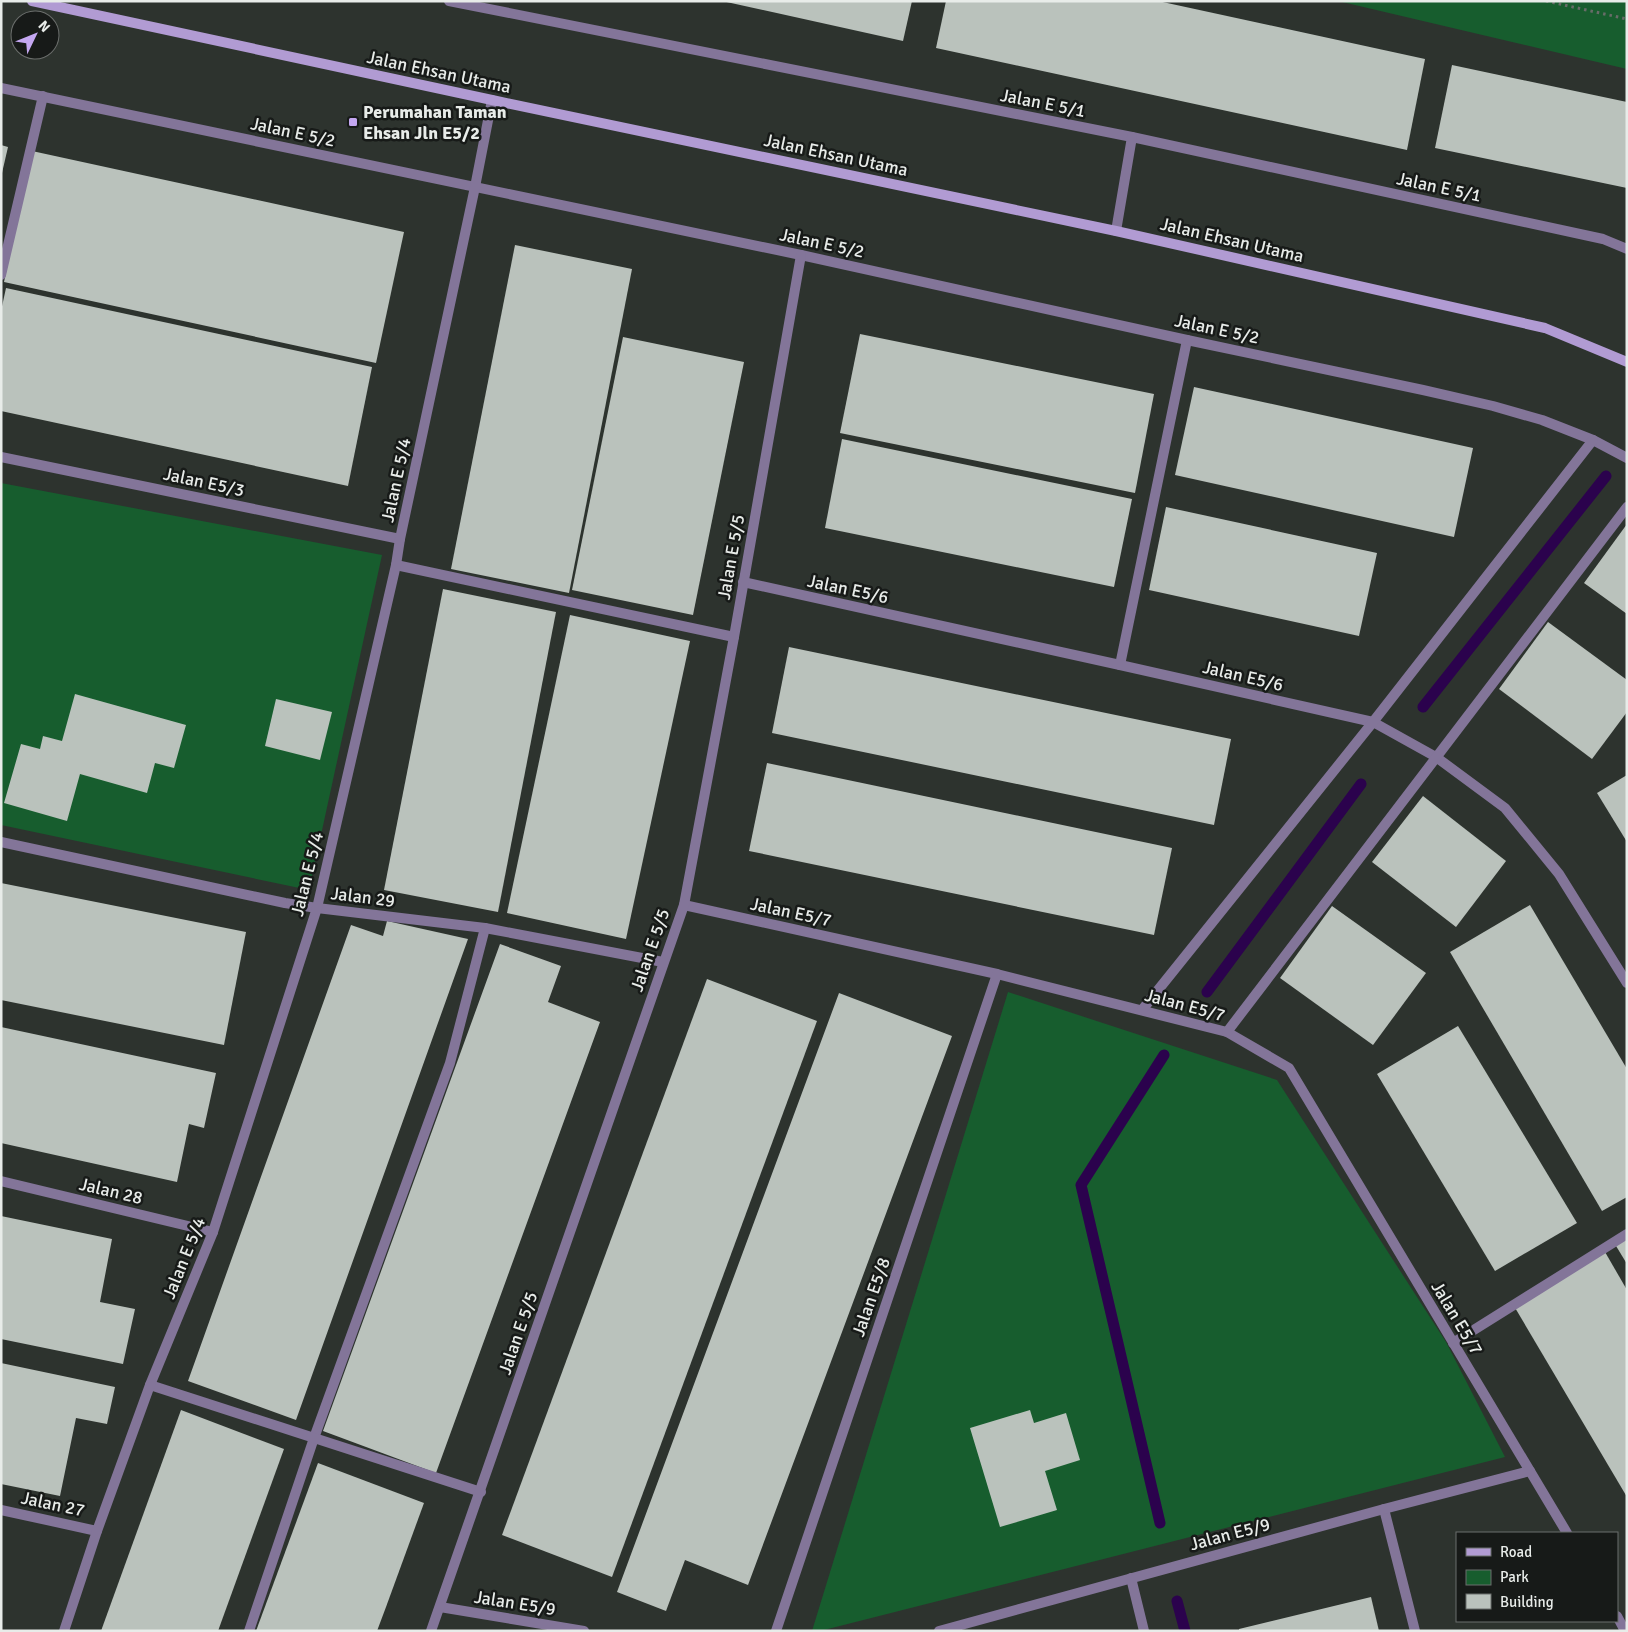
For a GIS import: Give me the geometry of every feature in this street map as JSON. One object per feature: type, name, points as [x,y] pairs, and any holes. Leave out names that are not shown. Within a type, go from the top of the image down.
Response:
[{"type":"street","name":"Jalan Ehsan Utama","points":[[32,1],[1116,231],[1545,328],[1627,362]]},
{"type":"street","name":"Jalan E 5/1","points":[[449,1],[1132,137],[1603,238],[1627,249]]},
{"type":"street","name":"Jalan E 5/2","points":[[1,88],[801,255],[1493,406],[1542,420],[1593,440],[1627,458]]},
{"type":"street","points":[[1,276],[43,96]]},
{"type":"street","name":"Jalan E 5/4","points":[[64,1631],[97,1531],[150,1385],[213,1232],[317,908],[396,566],[400,539],[492,100]]},
{"type":"street","points":[[1116,231],[1132,137]]},
{"type":"street","name":"Jalan E 5/5","points":[[431,1631],[684,905],[734,637],[801,255]]},
{"type":"street","points":[[1120,665],[1188,340]]},
{"type":"street","points":[[1142,1010],[1372,722],[1593,440]]},
{"type":"street","name":"Jalan E5/3","points":[[1,457],[400,539]]},
{"type":"street","points":[[1227,1032],[1627,507]]},
{"type":"street","points":[[396,566],[734,637]]},
{"type":"street","name":"Jalan E5/6","points":[[743,582],[1372,722],[1436,757],[1505,808],[1560,874],[1627,983]]},
{"type":"street","name":"Jalan 29","points":[[1,842],[276,901],[317,908],[485,928],[663,962]]},
{"type":"street","name":"Jalan E5/7","points":[[684,905],[997,974],[1227,1032],[1289,1068],[1566,1532]]},
{"type":"street","points":[[249,1631],[314,1438],[450,1062],[485,928]]},
{"type":"street","name":"Jalan E5/8","points":[[776,1631],[997,974]]},
{"type":"street","name":"Jalan 28","points":[[1,1181],[213,1232]]},
{"type":"street","points":[[1453,1343],[1627,1234]]},
{"type":"street","points":[[150,1385],[480,1492]]},
{"type":"street","name":"Jalan E5/9","points":[[939,1631],[1384,1508],[1530,1471]]},
{"type":"street","points":[[1384,1508],[1415,1631]]},
{"type":"street","name":"Jalan 27","points":[[1,1510],[97,1531]]},
{"type":"street","points":[[1130,1578],[1144,1631]]},
{"type":"street","name":"Jalan E5/9","points":[[440,1607],[584,1631]]},
{"type":"street","points":[[1618,1618],[1625,1631]]},
{"type":"path","points":[[1546,1],[1627,19]]},
{"type":"green space","points":[[1338,1],[1627,1],[1627,69]]},
{"type":"green space","points":[[1,483],[382,555],[309,890],[1,825]]},
{"type":"green space","points":[[1008,992],[1277,1080],[1446,1342],[1505,1457],[820,1631],[812,1631]]},
{"type":"building","points":[[722,1],[912,1],[903,41]]},
{"type":"building","points":[[946,1],[1158,1],[1425,59],[1407,150],[936,48]]},
{"type":"building","points":[[1452,65],[1627,102],[1627,188],[1435,148]]},
{"type":"building","points":[[1,145],[8,147],[2,173],[1,173]]},
{"type":"building","points":[[32,151],[404,232],[376,363],[4,282]]},
{"type":"building","points":[[515,245],[632,269],[569,593],[451,569]]},
{"type":"building","points":[[6,288],[372,367],[348,486],[1,411],[1,311]]},
{"type":"building","points":[[860,334],[1154,394],[1135,493],[840,433]]},
{"type":"building","points":[[623,337],[744,362],[693,615],[572,590]]},
{"type":"building","points":[[1194,387],[1473,448],[1454,537],[1175,475]]},
{"type":"building","points":[[842,439],[1132,499],[1114,587],[825,528]]},
{"type":"building","points":[[1166,507],[1377,553],[1359,636],[1149,590]]},
{"type":"building","points":[[1627,524],[1627,614],[1584,583]]},
{"type":"building","points":[[443,589],[556,612],[498,912],[384,890]]},
{"type":"building","points":[[570,615],[690,641],[626,939],[507,913]]},
{"type":"building","points":[[1548,622],[1627,680],[1627,712],[1592,759],[1499,689]]},
{"type":"building","points":[[789,647],[1231,739],[1214,825],[772,733]]},
{"type":"building","points":[[75,694],[186,725],[174,768],[155,763],[147,793],[80,774],[67,821],[4,803],[21,744],[40,749],[43,736],[62,741]]},
{"type":"building","points":[[276,699],[332,712],[320,760],[265,746]]},
{"type":"building","points":[[767,763],[1172,848],[1154,935],[749,851]]},
{"type":"building","points":[[1627,775],[1627,842],[1597,793]]},
{"type":"building","points":[[1423,796],[1506,861],[1456,927],[1372,862]]},
{"type":"building","points":[[1,883],[246,932],[224,1045],[1,1000]]},
{"type":"building","points":[[1530,905],[1627,1069],[1627,1197],[1602,1211],[1450,952]]},
{"type":"building","points":[[1332,906],[1426,973],[1373,1045],[1280,978]]},
{"type":"building","points":[[387,921],[468,939],[296,1420],[188,1381],[351,925],[383,936]]},
{"type":"building","points":[[500,944],[561,966],[548,1002],[600,1022],[436,1473],[323,1431]]},
{"type":"building","points":[[707,979],[817,1021],[612,1577],[502,1535]]},
{"type":"building","points":[[839,993],[952,1036],[748,1585],[685,1560],[666,1611],[617,1592]]},
{"type":"building","points":[[1458,1026],[1577,1223],[1495,1271],[1377,1074]]},
{"type":"building","points":[[1,1027],[216,1073],[204,1128],[189,1124],[177,1182],[1,1143]]},
{"type":"building","points":[[1,1216],[112,1239],[100,1302],[135,1309],[123,1364],[1,1339]]},
{"type":"building","points":[[1627,1233],[1627,1264],[1613,1241]]},
{"type":"building","points":[[1605,1252],[1627,1290],[1627,1497],[1514,1306]]},
{"type":"building","points":[[1,1363],[115,1387],[107,1424],[76,1418],[60,1496],[1,1484]]},
{"type":"building","points":[[181,1410],[284,1449],[218,1631],[101,1631]]},
{"type":"building","points":[[1030,1410],[1034,1423],[1066,1413],[1080,1460],[1045,1471],[1057,1510],[1000,1527],[970,1428]]},
{"type":"building","points":[[318,1463],[424,1503],[386,1607],[377,1631],[256,1631]]},
{"type":"building","points":[[1371,1597],[1379,1631],[1239,1631],[1239,1629]]},
{"type":"waterway","points":[[1423,707],[1606,476]]},
{"type":"waterway","points":[[1207,992],[1361,784]]},
{"type":"waterway","points":[[1160,1523],[1081,1185],[1164,1055]]},
{"type":"waterway","points":[[1177,1601],[1185,1631]]},
{"type":"place","name":"Perumahan Taman Ehsan Jln E5/2","points":[[353,122]]}]
